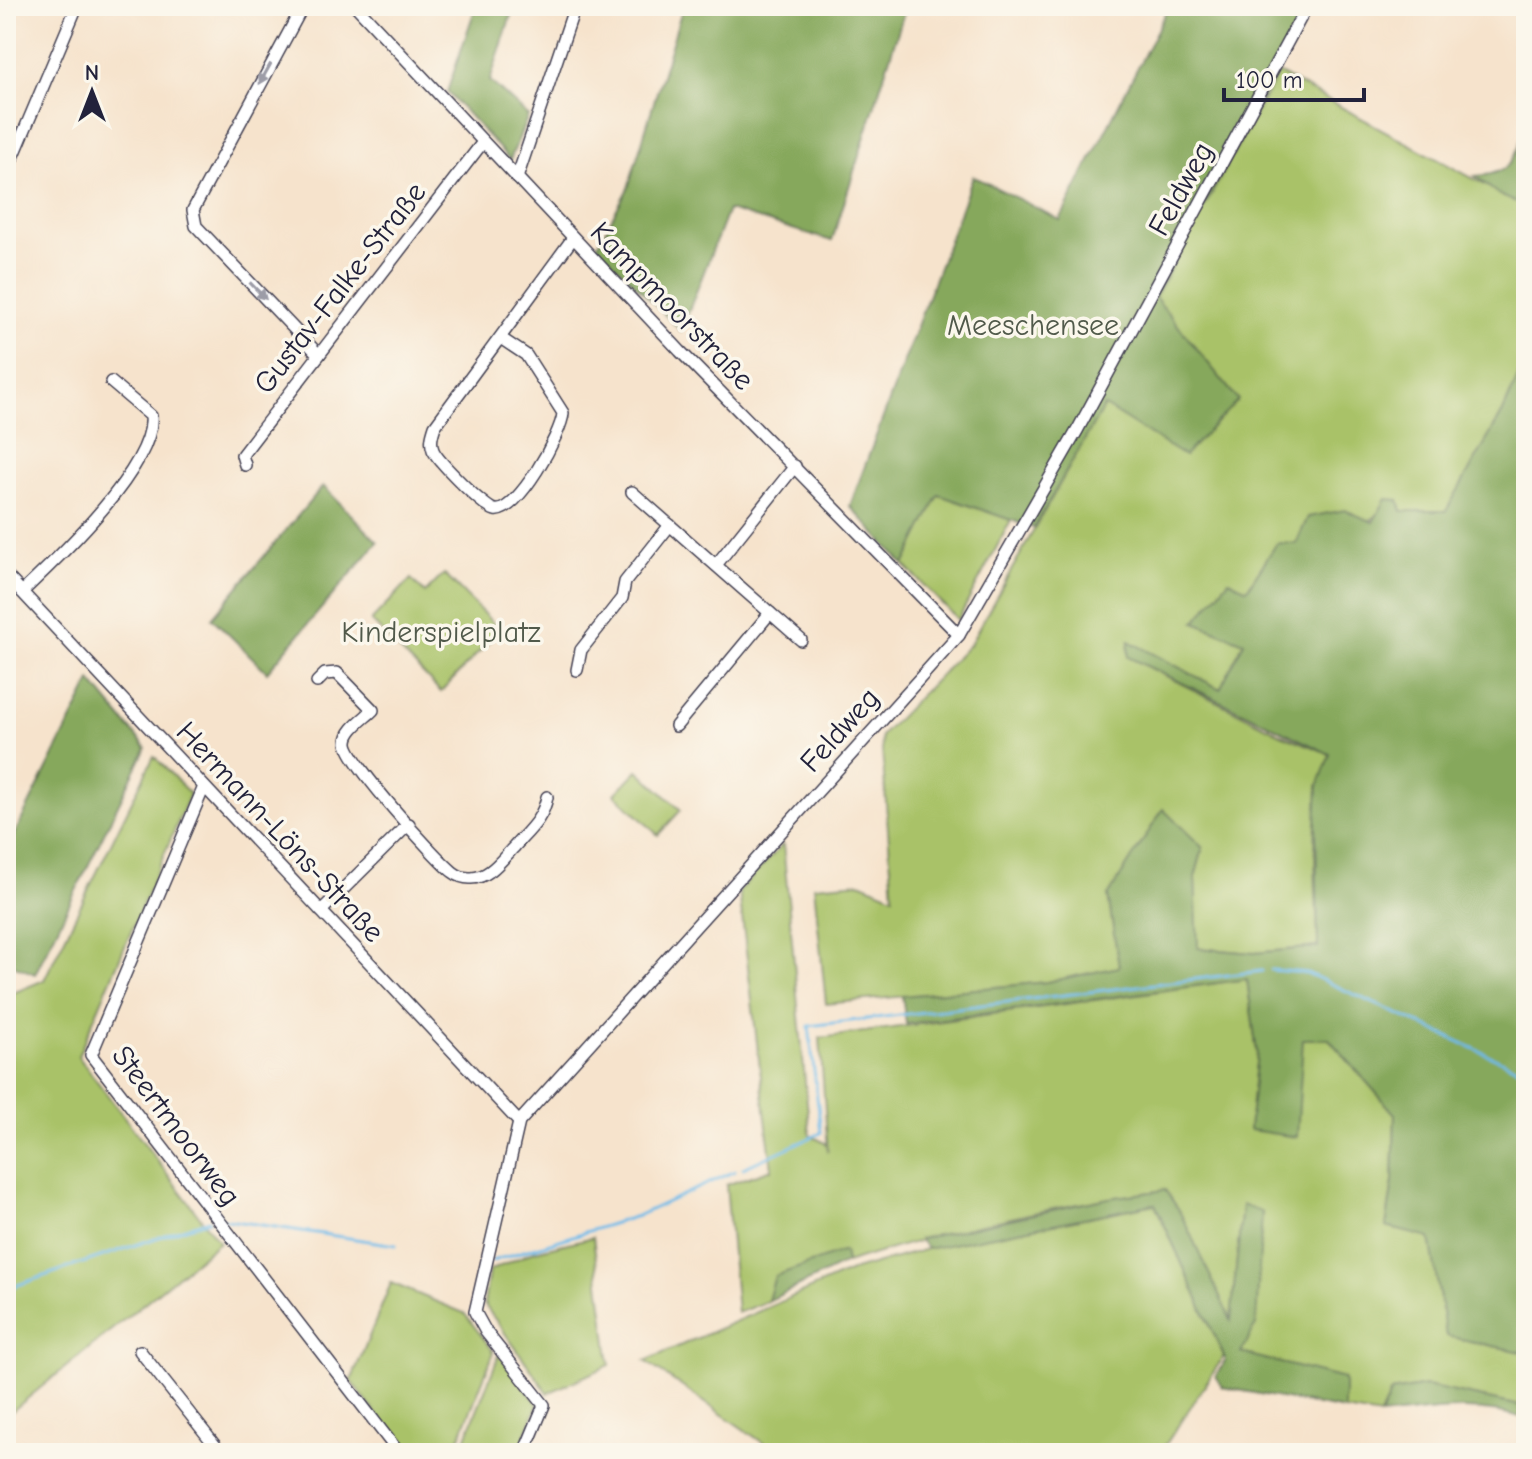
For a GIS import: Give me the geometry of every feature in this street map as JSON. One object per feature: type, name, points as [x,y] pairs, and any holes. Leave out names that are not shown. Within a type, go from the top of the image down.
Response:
[{"type":"street","points":[[6,174],[77,6]]},
{"type":"street","points":[[303,6],[193,210],[196,226],[319,355]]},
{"type":"street","name":"Kampmoorstraße","points":[[356,6],[573,238],[959,635]]},
{"type":"street","points":[[517,178],[575,6]]},
{"type":"street","name":"Feldweg","points":[[524,1453],[544,1405],[486,1332],[475,1312],[519,1122],[959,635],[1078,429],[1307,6]]},
{"type":"street","name":"Gustav-Falke-Straße","points":[[245,465],[242,455],[483,142]]},
{"type":"street","points":[[502,339],[526,355],[563,413],[558,436],[527,483],[506,508],[495,510],[483,504],[440,462],[431,439],[435,426],[502,339],[573,238]]},
{"type":"street","points":[[22,592],[95,518],[125,478],[146,440],[151,416],[111,382]]},
{"type":"street","points":[[716,565],[795,466]]},
{"type":"street","points":[[632,492],[801,640]]},
{"type":"street","points":[[577,670],[581,650],[622,598],[625,582],[670,525]]},
{"type":"street","name":"Hermann-Löns-Straße","points":[[6,575],[203,789],[519,1122]]},
{"type":"street","points":[[676,726],[770,613]]},
{"type":"street","points":[[317,682],[325,674],[337,673],[373,710],[350,732],[347,744],[362,770],[453,872],[473,879],[491,871],[544,815],[547,797]]},
{"type":"street","name":"Steertmoorweg","points":[[203,789],[91,1055],[399,1453]]},
{"type":"street","points":[[321,911],[409,824]]},
{"type":"street","points":[[140,1351],[221,1453]]},
{"type":"green space","points":[[476,6],[514,6],[490,81],[528,116],[510,160],[447,92]]},
{"type":"green space","points":[[683,6],[906,6],[832,241],[728,210],[681,331],[597,246],[628,188]]},
{"type":"green space","name":"Meeschensee","points":[[1169,6],[1311,6],[1155,297],[1238,400],[1184,456],[1104,406],[1034,528],[939,495],[904,565],[850,506],[973,176],[1060,220]]},
{"type":"green space","points":[[1278,73],[1526,207],[1526,359],[1503,412],[1446,512],[1402,511],[1399,500],[1372,519],[1342,533],[1309,542],[1277,544],[1246,590],[1195,622],[1244,642],[1220,689],[1129,642],[1128,657],[1281,734],[1330,754],[1318,801],[1316,825],[1318,947],[1254,953],[1197,948],[1195,877],[1203,848],[1108,896],[1120,967],[1047,982],[826,1004],[814,886],[860,882],[893,896],[881,736],[970,644],[1104,405],[1184,455],[1155,297]]},
{"type":"green space","points":[[1526,127],[1526,207],[1499,195],[1475,176],[1505,168],[1514,156]]},
{"type":"green space","points":[[1526,359],[1526,1353],[1446,1336],[1430,1238],[1386,1227],[1393,1182],[1395,1114],[1329,1039],[1303,1039],[1297,1137],[1249,1130],[1257,1053],[1247,979],[906,1024],[902,996],[1047,982],[1119,967],[1108,896],[1163,809],[1203,848],[1195,877],[1198,948],[1254,953],[1318,947],[1318,786],[1330,754],[1128,657],[1129,641],[1220,689],[1244,642],[1195,622],[1229,580],[1247,589],[1277,543],[1296,544],[1308,517],[1345,510],[1373,522],[1386,499],[1399,500],[1402,511],[1446,511],[1503,412]]},
{"type":"green space","points":[[323,486],[378,542],[267,672],[212,618]]},
{"type":"green space","points":[[939,494],[1011,520],[958,620],[904,565]]},
{"type":"green space","name":"Kinderspielplatz","points":[[444,574],[500,630],[441,692],[371,621],[411,579],[425,593]]},
{"type":"green space","points":[[91,681],[146,748],[35,974],[6,962],[6,851]]},
{"type":"green space","points":[[154,756],[190,794],[78,1056],[219,1242],[6,1416],[6,996],[44,980]]},
{"type":"green space","points":[[638,770],[681,810],[658,835],[615,794]]},
{"type":"green space","points":[[783,844],[810,1135],[827,1144],[828,1152],[820,1038],[1247,979],[1257,1053],[1249,1130],[1303,1038],[1329,1039],[1395,1114],[1393,1182],[1386,1227],[1430,1237],[1446,1336],[1526,1353],[1526,1407],[1426,1386],[1391,1392],[1380,1416],[1344,1410],[1343,1379],[1241,1353],[1262,1212],[1242,1206],[1231,1321],[1179,1210],[1165,1190],[1004,1219],[846,1263],[844,1252],[775,1276],[768,1301],[737,1313],[726,1185],[772,1169],[739,891]]},
{"type":"green space","points":[[1165,1190],[1179,1210],[1231,1320],[1242,1205],[1262,1212],[1256,1325],[1241,1353],[1344,1379],[1344,1410],[1222,1387],[1216,1376],[1225,1361],[1224,1356],[1155,1204],[927,1249],[919,1239],[1108,1198]]},
{"type":"green space","points":[[1155,1204],[1224,1356],[1160,1453],[778,1453],[645,1361],[851,1271],[927,1249]]},
{"type":"green space","points":[[593,1237],[610,1365],[548,1393],[484,1304],[489,1271],[535,1251]]},
{"type":"green space","points":[[844,1251],[846,1263],[768,1301],[775,1276]]},
{"type":"green space","points":[[391,1283],[464,1313],[494,1352],[458,1442],[463,1445],[499,1355],[538,1404],[518,1453],[406,1453],[351,1381]]},
{"type":"green space","points":[[1426,1386],[1526,1407],[1526,1419],[1471,1409],[1380,1416],[1391,1392]]},
{"type":"waterway","points":[[1271,970],[1307,973],[1526,1072]]},
{"type":"waterway","points":[[743,1168],[821,1133],[809,1026],[1262,971]]},
{"type":"waterway","points":[[492,1261],[637,1216],[735,1171]]},
{"type":"waterway","points":[[221,1219],[396,1245]]},
{"type":"waterway","points":[[6,1289],[209,1220]]}]
